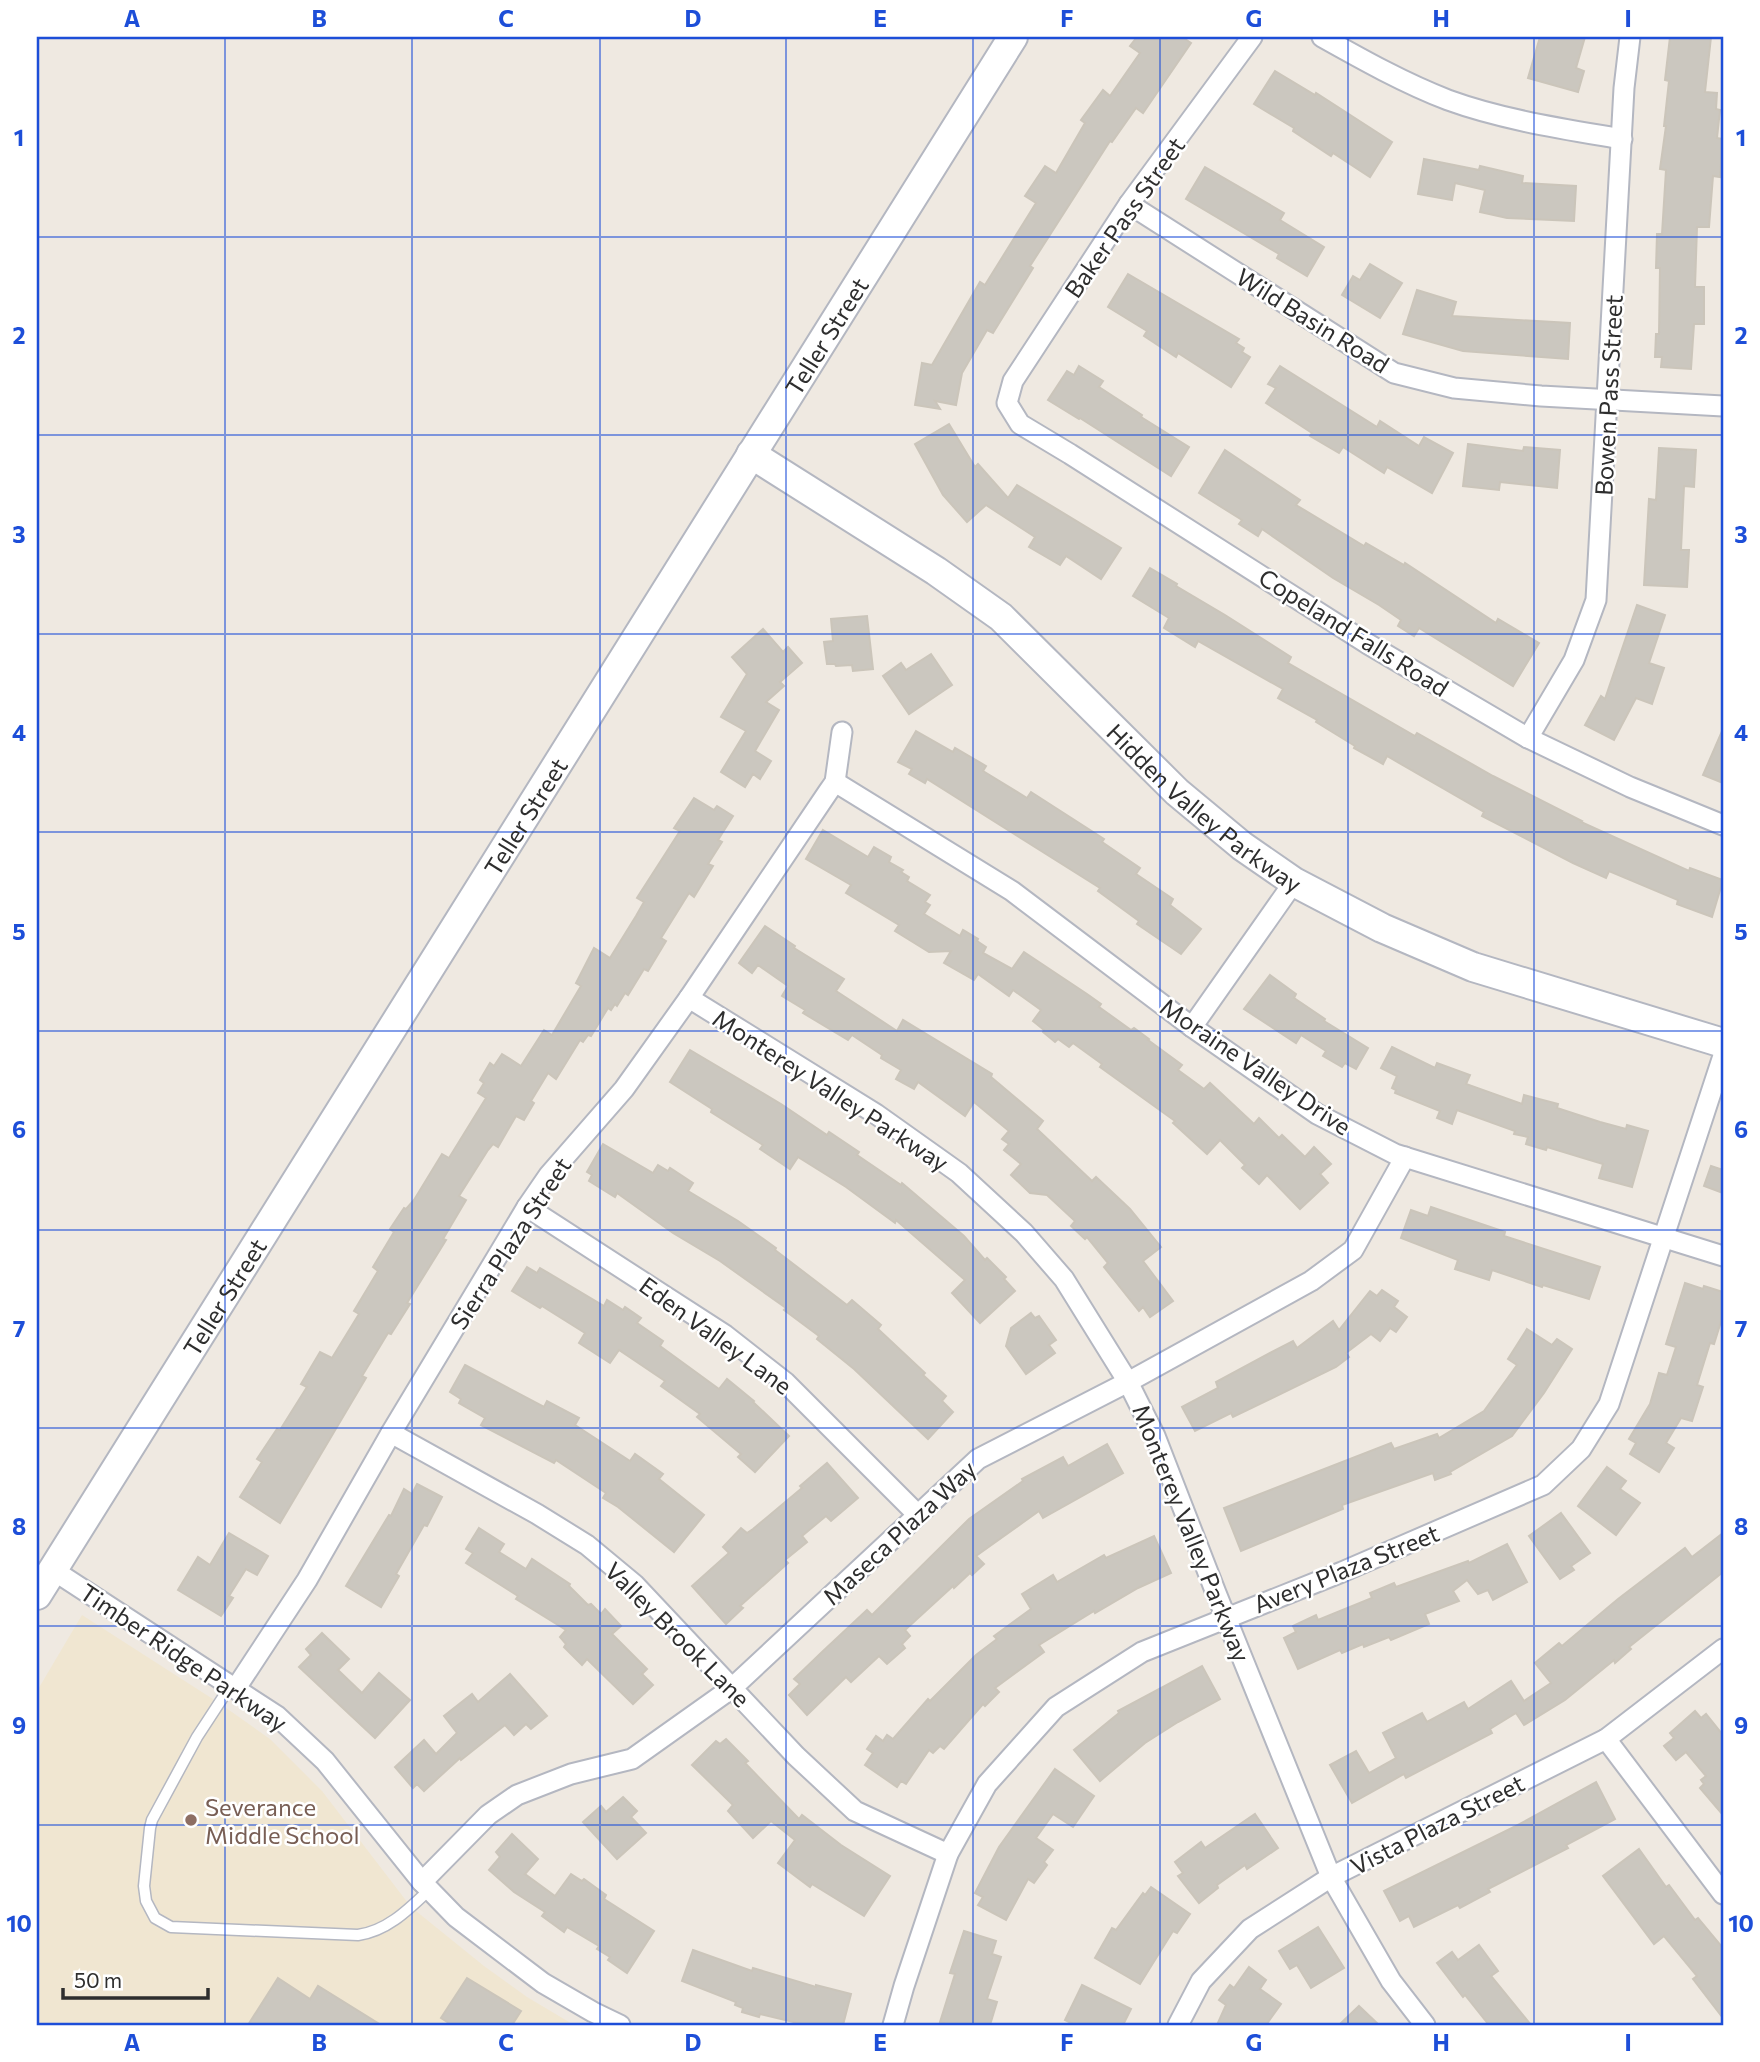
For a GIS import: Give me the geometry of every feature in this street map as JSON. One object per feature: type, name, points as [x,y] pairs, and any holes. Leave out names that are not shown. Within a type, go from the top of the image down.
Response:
[{"type":"street","name":"Teller Street","points":[[37,1595],[1013,37]]},
{"type":"street","name":"Baker Pass Street","points":[[1007,403],[1013,381],[1129,204],[1252,37]]},
{"type":"street","points":[[1322,37],[1372,65],[1448,100],[1507,117],[1622,139]]},
{"type":"street","name":"Bowen Pass Street","points":[[1528,737],[1574,660],[1596,600],[1630,37]]},
{"type":"street","name":"Wild Basin Road","points":[[1129,204],[1394,373],[1454,388],[1723,406]]},
{"type":"street","name":"Copeland Falls Road","points":[[1007,403],[1020,424],[1368,644],[1528,737],[1630,787],[1723,825]]},
{"type":"street","name":"Hidden Valley Parkway","points":[[751,454],[936,571],[1001,617],[1177,792],[1242,846],[1294,882],[1382,928],[1473,967],[1723,1043]]},
{"type":"street","points":[[835,782],[842,732]]},
{"type":"street","name":"Sierra Plaza Street","points":[[234,1686],[307,1580],[391,1433],[527,1207],[550,1175],[624,1089],[835,782]]},
{"type":"street","name":"Moraine Valley Drive","points":[[835,782],[1013,891],[1192,1027],[1317,1114],[1405,1157],[1723,1256]]},
{"type":"street","points":[[1192,1027],[1294,882]]},
{"type":"street","name":"Monterey Valley Parkway","points":[[689,998],[876,1114],[959,1173],[1024,1233],[1064,1279],[1128,1382],[1155,1436],[1331,1877],[1391,1981],[1425,2025]]},
{"type":"street","name":"Avery Plaza Street","points":[[893,2025],[948,1854],[987,1784],[1056,1707],[1142,1651],[1342,1573],[1544,1485],[1581,1449],[1609,1404],[1723,1056]]},
{"type":"street","name":"Maseca Plaza Way","points":[[425,1886],[444,1856],[488,1815],[517,1795],[571,1774],[632,1759],[732,1688],[978,1458],[1128,1382],[1311,1281],[1353,1250],[1405,1157]]},
{"type":"street","name":"Eden Valley Lane","points":[[527,1207],[725,1335],[785,1382],[918,1515]]},
{"type":"street","name":"Valley Brook Lane","points":[[391,1433],[537,1514],[587,1545],[634,1584],[796,1756],[855,1811],[948,1854]]},
{"type":"street","name":"Timber Ridge Parkway","points":[[53,1570],[276,1716],[325,1761],[425,1886],[456,1917],[543,1983],[620,2025]]},
{"type":"street","name":"Vista Plaza Street","points":[[1178,2025],[1201,1981],[1250,1929],[1331,1877],[1606,1739],[1723,1649]]},
{"type":"street","points":[[1606,1739],[1723,1894]]},
{"type":"lane","points":[[234,1686],[197,1737],[152,1820],[147,1843],[144,1886],[150,1910],[155,1918],[171,1927],[358,1935],[374,1933],[387,1925],[425,1886]]},
{"type":"shaded area","name":"Severance Middle School","points":[[82,1615],[270,1739],[322,1791],[411,1907],[484,1966],[527,1997],[574,2025],[37,2025],[37,1691]]},
{"type":"building","points":[[1137,37],[1182,37],[1191,43],[1143,113],[1136,108],[1112,142],[1110,141],[1030,266],[1033,268],[993,333],[987,330],[962,373],[956,405],[935,401],[940,409],[915,405],[922,363],[932,365],[980,282],[985,285],[1036,203],[1025,196],[1045,166],[1056,173],[1085,123],[1081,120],[1103,90],[1110,96],[1140,53],[1130,46]]},
{"type":"building","points":[[1540,37],[1585,37],[1576,68],[1584,71],[1578,92],[1528,78]]},
{"type":"building","points":[[1670,37],[1711,37],[1705,92],[1717,93],[1716,109],[1720,110],[1717,138],[1723,139],[1720,177],[1713,176],[1709,227],[1697,227],[1695,287],[1704,287],[1704,324],[1694,324],[1691,369],[1661,367],[1662,357],[1655,357],[1656,334],[1659,334],[1660,268],[1656,268],[1657,234],[1662,234],[1666,170],[1660,169],[1666,126],[1669,81],[1665,80]]},
{"type":"building","points":[[1275,71],[1315,95],[1316,93],[1392,142],[1370,177],[1333,153],[1331,156],[1293,131],[1294,128],[1254,104]]},
{"type":"building","points":[[1424,159],[1479,170],[1480,166],[1523,176],[1522,183],[1576,186],[1574,221],[1507,218],[1480,212],[1485,190],[1455,183],[1452,200],[1418,194]]},
{"type":"building","points":[[1205,167],[1284,213],[1280,220],[1324,247],[1307,276],[1277,258],[1279,254],[1186,199]]},
{"type":"building","points":[[1370,264],[1402,283],[1380,318],[1342,295],[1353,276],[1360,280]]},
{"type":"building","points":[[1128,274],[1239,339],[1236,343],[1244,348],[1242,352],[1250,357],[1231,387],[1178,353],[1176,357],[1144,336],[1147,331],[1108,307]]},
{"type":"building","points":[[1417,290],[1456,302],[1452,316],[1570,323],[1568,359],[1463,351],[1403,334]]},
{"type":"building","points":[[1079,366],[1103,381],[1099,387],[1189,447],[1171,476],[1048,400],[1067,371],[1074,375]]},
{"type":"building","points":[[1280,366],[1377,427],[1380,421],[1419,446],[1424,437],[1453,453],[1432,493],[1387,467],[1384,473],[1343,447],[1339,453],[1310,436],[1312,433],[1266,403],[1276,388],[1268,384]]},
{"type":"building","points":[[949,424],[975,467],[978,464],[1008,498],[1017,485],[1121,548],[1101,579],[1066,556],[1060,565],[1029,547],[1035,537],[986,505],[967,522],[943,495],[915,444]]},
{"type":"building","points":[[1468,444],[1523,451],[1524,447],[1560,450],[1557,488],[1500,482],[1499,490],[1463,486]]},
{"type":"building","points":[[1659,448],[1696,450],[1694,487],[1684,486],[1681,550],[1689,550],[1687,587],[1644,585],[1649,499],[1656,500]]},
{"type":"building","points":[[1225,450],[1300,500],[1296,505],[1364,546],[1366,543],[1404,565],[1405,563],[1496,623],[1498,619],[1539,643],[1513,686],[1419,628],[1414,636],[1398,626],[1401,620],[1379,605],[1333,578],[1262,529],[1258,536],[1239,524],[1242,520],[1199,493]]},
{"type":"building","points":[[1150,568],[1291,657],[1288,663],[1415,736],[1417,733],[1581,822],[1689,871],[1690,868],[1723,880],[1712,917],[1677,904],[1678,900],[1609,871],[1606,878],[1573,863],[1482,816],[1484,812],[1387,756],[1383,764],[1354,748],[1355,746],[1316,722],[1317,720],[1278,698],[1283,689],[1198,641],[1195,647],[1164,628],[1169,618],[1133,596]]},
{"type":"building","points":[[1637,605],[1665,615],[1649,663],[1664,668],[1652,704],[1636,698],[1614,740],[1585,725],[1601,696],[1605,699]]},
{"type":"building","points":[[867,616],[873,669],[853,671],[852,665],[827,664],[824,642],[833,641],[831,619]]},
{"type":"building","points":[[763,629],[783,652],[788,647],[802,663],[780,682],[784,686],[766,702],[779,710],[755,751],[771,761],[760,779],[753,774],[745,787],[721,772],[746,731],[721,717],[747,674],[732,657]]},
{"type":"building","points":[[931,654],[952,685],[909,714],[883,676],[901,663],[906,670]]},
{"type":"building","points":[[1723,729],[1723,783],[1703,775]]},
{"type":"building","points":[[916,731],[953,752],[955,748],[986,766],[983,771],[1027,798],[1031,792],[1104,839],[1102,842],[1140,868],[1136,874],[1173,899],[1170,905],[1201,929],[1181,954],[1137,924],[1139,921],[1098,891],[1100,888],[927,779],[925,783],[909,774],[912,769],[898,762]]},
{"type":"building","points":[[694,798],[714,810],[717,806],[733,816],[718,840],[722,842],[708,864],[713,866],[694,897],[689,893],[661,938],[666,941],[648,971],[644,969],[628,995],[625,993],[617,1006],[615,1004],[611,1010],[608,1008],[591,1036],[588,1035],[583,1042],[580,1040],[556,1079],[548,1073],[531,1101],[534,1103],[524,1120],[516,1116],[498,1147],[493,1144],[488,1150],[459,1196],[466,1200],[443,1239],[446,1240],[407,1303],[410,1304],[391,1334],[388,1333],[362,1376],[366,1378],[280,1523],[240,1497],[262,1462],[257,1459],[277,1429],[280,1430],[307,1387],[301,1384],[320,1352],[332,1358],[359,1314],[354,1311],[378,1271],[373,1267],[394,1232],[390,1229],[404,1208],[414,1200],[442,1154],[449,1158],[486,1098],[478,1093],[484,1083],[480,1080],[490,1063],[494,1066],[502,1054],[521,1066],[544,1030],[552,1035],[581,986],[576,983],[594,948],[610,958],[636,916],[644,902],[637,898],[680,831],[674,828]]},
{"type":"building","points":[[823,830],[868,857],[874,847],[891,857],[889,862],[903,870],[901,872],[909,877],[907,881],[930,895],[925,902],[930,905],[924,914],[960,936],[963,930],[978,939],[977,941],[986,947],[983,953],[1012,969],[1024,952],[1101,1004],[1099,1007],[1131,1030],[1134,1028],[1149,1039],[1182,1065],[1178,1070],[1204,1089],[1210,1083],[1254,1124],[1259,1118],[1279,1138],[1282,1135],[1305,1157],[1314,1147],[1331,1164],[1320,1174],[1328,1183],[1300,1209],[1267,1175],[1259,1184],[1242,1168],[1245,1165],[1220,1140],[1207,1154],[1173,1123],[1175,1121],[1100,1067],[1102,1064],[1073,1043],[1069,1047],[1058,1039],[1055,1042],[1043,1032],[1033,1021],[1041,1010],[1013,990],[1009,996],[978,974],[974,980],[944,963],[951,951],[929,952],[895,931],[899,925],[846,893],[851,885],[806,859]]},
{"type":"building","points":[[765,926],[795,946],[794,948],[844,979],[836,991],[897,1031],[903,1020],[992,1074],[991,1077],[1043,1121],[1037,1129],[1092,1181],[1096,1177],[1130,1209],[1161,1247],[1143,1261],[1173,1301],[1150,1317],[1143,1307],[1139,1311],[1104,1267],[1108,1263],[1087,1237],[1085,1239],[1071,1226],[1075,1221],[1047,1195],[1030,1193],[1011,1175],[1021,1164],[1004,1150],[1009,1144],[1002,1139],[1009,1131],[974,1102],[965,1116],[918,1082],[914,1089],[896,1079],[901,1070],[881,1058],[882,1055],[852,1035],[848,1040],[803,1013],[805,1010],[782,996],[788,986],[758,965],[752,973],[739,963]]},
{"type":"building","points":[[1270,975],[1296,994],[1294,998],[1325,1019],[1324,1021],[1368,1048],[1356,1069],[1345,1063],[1342,1067],[1323,1056],[1326,1051],[1301,1035],[1296,1043],[1244,1009]]},
{"type":"building","points":[[1392,1047],[1435,1068],[1437,1063],[1470,1075],[1466,1084],[1522,1104],[1524,1095],[1558,1104],[1557,1108],[1600,1122],[1648,1131],[1632,1187],[1599,1178],[1603,1164],[1547,1147],[1546,1150],[1526,1144],[1528,1137],[1514,1134],[1515,1131],[1457,1110],[1452,1124],[1437,1118],[1440,1111],[1395,1093],[1396,1090],[1392,1088],[1397,1076],[1381,1068]]},
{"type":"building","points":[[690,1050],[827,1135],[829,1132],[859,1152],[857,1155],[901,1185],[902,1183],[964,1236],[985,1260],[987,1258],[1006,1277],[1004,1279],[1015,1291],[980,1323],[952,1293],[965,1280],[896,1220],[895,1223],[846,1187],[798,1157],[790,1169],[760,1149],[763,1145],[670,1082]]},
{"type":"building","points":[[603,1144],[653,1173],[658,1165],[668,1171],[670,1168],[693,1183],[688,1191],[776,1248],[775,1250],[847,1305],[852,1300],[881,1325],[878,1329],[946,1396],[942,1401],[953,1412],[928,1439],[854,1369],[817,1339],[819,1336],[784,1310],[786,1308],[617,1193],[615,1197],[589,1181],[592,1175],[587,1172]]},
{"type":"building","points":[[1711,1166],[1723,1170],[1723,1193],[1704,1186]]},
{"type":"building","points":[[1431,1207],[1505,1232],[1504,1236],[1600,1267],[1589,1299],[1492,1270],[1489,1280],[1455,1269],[1458,1260],[1401,1238],[1411,1210],[1428,1216]]},
{"type":"building","points":[[527,1267],[537,1273],[540,1268],[604,1306],[607,1300],[623,1310],[625,1307],[641,1318],[637,1323],[663,1341],[660,1346],[719,1389],[727,1379],[789,1436],[755,1472],[738,1457],[741,1454],[697,1417],[700,1414],[661,1386],[665,1381],[619,1350],[610,1363],[579,1343],[585,1333],[512,1291]]},
{"type":"building","points":[[1685,1283],[1723,1292],[1723,1315],[1714,1344],[1710,1343],[1697,1385],[1703,1387],[1692,1421],[1681,1418],[1666,1443],[1674,1448],[1659,1472],[1630,1454],[1636,1443],[1629,1439],[1650,1404],[1659,1373],[1667,1375],[1676,1347],[1666,1344]]},
{"type":"building","points":[[1382,1290],[1398,1301],[1394,1307],[1407,1317],[1396,1332],[1390,1328],[1380,1341],[1371,1334],[1346,1353],[1349,1357],[1336,1367],[1233,1417],[1231,1413],[1195,1431],[1182,1407],[1218,1388],[1216,1382],[1293,1341],[1297,1348],[1333,1321],[1339,1330],[1370,1291],[1377,1296]]},
{"type":"building","points":[[1031,1313],[1035,1318],[1039,1316],[1056,1340],[1049,1345],[1055,1353],[1026,1374],[1006,1346],[1011,1328]]},
{"type":"building","points":[[1527,1329],[1552,1345],[1557,1339],[1572,1349],[1512,1436],[1450,1472],[1451,1474],[1435,1480],[1433,1473],[1342,1505],[1343,1509],[1241,1551],[1224,1508],[1391,1443],[1394,1449],[1437,1434],[1439,1438],[1484,1411],[1517,1365],[1508,1359]]},
{"type":"building","points":[[465,1365],[544,1407],[547,1401],[579,1418],[575,1425],[630,1461],[635,1454],[663,1474],[659,1479],[704,1515],[674,1552],[603,1498],[606,1493],[556,1460],[554,1463],[481,1425],[485,1418],[459,1403],[461,1399],[450,1392]]},
{"type":"building","points":[[1107,1444],[1123,1473],[1043,1518],[1039,1511],[976,1556],[984,1564],[954,1588],[953,1586],[905,1630],[910,1636],[902,1644],[905,1648],[887,1664],[879,1656],[851,1682],[846,1677],[807,1715],[789,1695],[800,1684],[794,1679],[867,1610],[872,1615],[969,1519],[1023,1481],[1022,1479],[1063,1457],[1068,1466]]},
{"type":"building","points":[[827,1463],[858,1498],[831,1521],[826,1516],[802,1536],[807,1542],[785,1560],[788,1563],[740,1606],[743,1608],[726,1624],[692,1586],[729,1553],[723,1547],[741,1528],[747,1533],[753,1529]]},
{"type":"building","points":[[1607,1467],[1626,1481],[1620,1489],[1640,1503],[1616,1535],[1578,1506]]},
{"type":"building","points":[[417,1484],[442,1497],[396,1574],[399,1576],[381,1607],[346,1586],[389,1515],[391,1516],[404,1489],[412,1494]]},
{"type":"building","points":[[1561,1513],[1590,1553],[1571,1566],[1574,1570],[1560,1579],[1529,1536]]},
{"type":"building","points":[[479,1528],[504,1544],[499,1552],[526,1569],[532,1559],[570,1584],[588,1605],[591,1604],[601,1614],[605,1609],[621,1626],[612,1634],[647,1669],[642,1674],[653,1685],[633,1704],[587,1659],[582,1665],[564,1647],[566,1644],[560,1637],[566,1630],[466,1563],[473,1553],[466,1549]]},
{"type":"building","points":[[229,1533],[268,1556],[257,1575],[246,1569],[229,1596],[233,1598],[221,1616],[178,1590],[198,1557],[210,1565]]},
{"type":"building","points":[[1723,1533],[1723,1572],[1629,1647],[1631,1649],[1615,1663],[1614,1660],[1565,1700],[1524,1725],[1516,1713],[1490,1729],[1492,1733],[1406,1778],[1404,1774],[1352,1803],[1330,1765],[1356,1751],[1369,1773],[1396,1758],[1383,1733],[1422,1713],[1427,1722],[1464,1702],[1468,1709],[1511,1681],[1524,1701],[1551,1683],[1535,1663],[1559,1643],[1562,1646],[1685,1548],[1692,1557]]},
{"type":"building","points":[[1154,1536],[1171,1573],[1095,1613],[1094,1611],[1039,1645],[1044,1652],[995,1688],[999,1692],[985,1706],[983,1704],[944,1749],[940,1746],[933,1753],[929,1750],[906,1784],[901,1781],[897,1787],[865,1765],[873,1753],[867,1749],[876,1736],[883,1741],[887,1735],[893,1739],[928,1699],[930,1701],[976,1655],[997,1639],[994,1636],[1031,1609],[1022,1594],[1053,1575],[1057,1582],[1104,1555],[1106,1558]]},
{"type":"building","points":[[1507,1544],[1527,1582],[1493,1600],[1488,1590],[1478,1594],[1467,1580],[1453,1591],[1459,1601],[1425,1614],[1429,1624],[1391,1640],[1389,1637],[1342,1653],[1340,1650],[1298,1669],[1284,1638],[1296,1632],[1293,1626],[1316,1615],[1318,1620],[1372,1598],[1370,1593],[1394,1583],[1396,1587],[1468,1561],[1469,1563]]},
{"type":"building","points":[[322,1633],[349,1659],[338,1670],[362,1693],[379,1673],[410,1700],[375,1738],[299,1667],[311,1655],[306,1649]]},
{"type":"building","points":[[1202,1666],[1220,1699],[1145,1743],[1100,1781],[1074,1750],[1119,1713],[1118,1711]]},
{"type":"building","points":[[510,1674],[547,1716],[531,1729],[526,1724],[514,1735],[505,1725],[461,1760],[460,1758],[424,1791],[417,1784],[413,1788],[395,1767],[424,1740],[436,1754],[457,1733],[444,1716],[472,1694],[478,1702]]},
{"type":"building","points":[[1695,1711],[1701,1718],[1706,1714],[1723,1735],[1723,1815],[1700,1788],[1704,1784],[1701,1780],[1706,1776],[1686,1752],[1676,1760],[1664,1746],[1674,1738],[1670,1733]]},
{"type":"building","points":[[726,1739],[748,1761],[745,1763],[799,1819],[802,1815],[841,1845],[890,1876],[864,1916],[812,1884],[810,1887],[778,1863],[795,1840],[771,1821],[753,1838],[728,1811],[733,1805],[692,1765],[716,1741],[720,1744]]},
{"type":"building","points":[[1055,1769],[1094,1796],[1073,1827],[1053,1814],[1036,1838],[1053,1850],[1044,1862],[1047,1865],[1034,1883],[1028,1879],[1006,1920],[978,1905],[983,1897],[975,1893],[999,1847]]},
{"type":"building","points":[[1596,1782],[1615,1819],[1566,1845],[1568,1848],[1488,1889],[1490,1892],[1460,1908],[1458,1905],[1414,1927],[1409,1916],[1400,1921],[1384,1891],[1518,1825]]},
{"type":"building","points":[[623,1797],[637,1811],[631,1817],[646,1833],[617,1859],[583,1822],[601,1806],[606,1812]]},
{"type":"building","points":[[1255,1814],[1278,1848],[1247,1869],[1245,1865],[1217,1885],[1218,1888],[1199,1903],[1178,1876],[1183,1873],[1175,1862],[1201,1842],[1205,1848]]},
{"type":"building","points":[[512,1834],[538,1859],[525,1874],[555,1896],[571,1874],[582,1881],[584,1879],[606,1895],[604,1899],[654,1931],[627,1973],[608,1960],[610,1957],[597,1949],[599,1946],[567,1927],[564,1932],[542,1916],[545,1912],[514,1892],[489,1870],[500,1857],[496,1852]]},
{"type":"building","points":[[1639,1849],[1666,1887],[1669,1885],[1695,1920],[1698,1918],[1723,1948],[1723,2018],[1693,1979],[1697,1976],[1664,1936],[1654,1944],[1603,1876]]},
{"type":"building","points":[[1151,1887],[1190,1914],[1177,1933],[1173,1931],[1140,1984],[1095,1958],[1112,1928],[1116,1930],[1143,1893],[1145,1895]]},
{"type":"building","points":[[1318,1927],[1344,1968],[1311,1988],[1297,1965],[1290,1969],[1279,1951]]},
{"type":"building","points":[[964,1931],[996,1941],[992,1954],[1001,1957],[987,1999],[997,2002],[990,2025],[949,2025],[940,2022],[955,1974],[950,1973]]},
{"type":"building","points":[[1479,1945],[1498,1971],[1491,1976],[1531,2025],[1489,2025],[1437,1963],[1452,1952],[1458,1960]]},
{"type":"building","points":[[693,1950],[752,1971],[753,1968],[816,1987],[851,1994],[843,2025],[806,2025],[742,2012],[743,2008],[735,2005],[736,2002],[682,1981]]},
{"type":"building","points":[[1249,1967],[1266,1980],[1260,1989],[1281,2004],[1266,2025],[1217,2025],[1226,2005],[1219,2000],[1230,1985],[1234,1988]]},
{"type":"building","points":[[278,1978],[310,1999],[318,1986],[381,2025],[248,2025]]},
{"type":"building","points":[[467,1978],[521,2011],[512,2025],[452,2025],[441,2018]]},
{"type":"building","points":[[1082,1985],[1131,2009],[1123,2025],[1075,2025],[1065,2020]]},
{"type":"building","points":[[1359,2006],[1379,2025],[1339,2025]]},
{"type":"place","name":"Severance Middle School","points":[[191,1820]]}]
